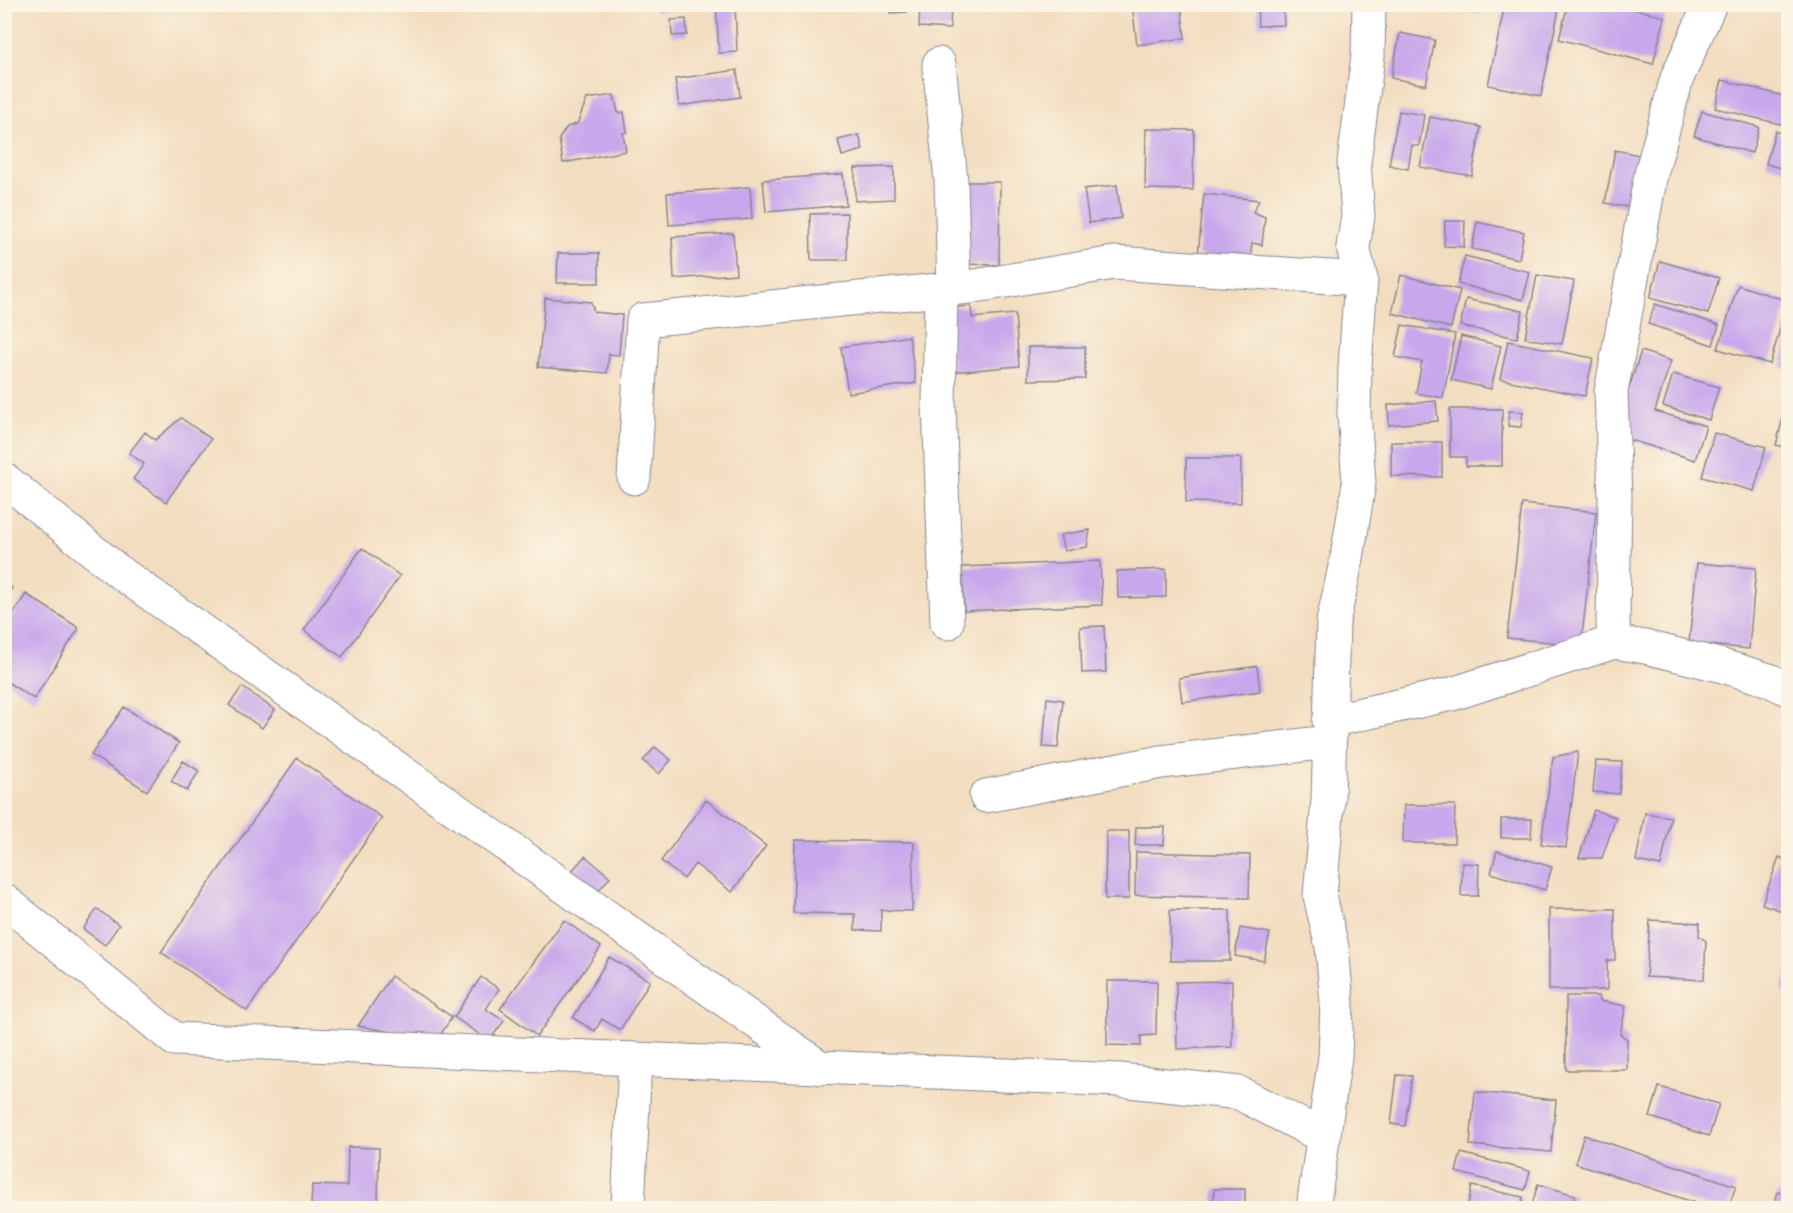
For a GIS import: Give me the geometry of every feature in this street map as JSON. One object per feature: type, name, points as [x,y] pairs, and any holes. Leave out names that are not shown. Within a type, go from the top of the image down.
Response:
[{"type":"street","points":[[1313,1209],[1335,1056],[1337,1003],[1332,947],[1320,896],[1328,800],[1332,622],[1347,558],[1359,483],[1354,412],[1361,279],[1353,247],[1358,216],[1354,162],[1368,56],[1369,4]]},
{"type":"street","points":[[1614,642],[1612,620],[1615,496],[1611,393],[1651,174],[1677,78],[1710,4]]},
{"type":"street","points":[[939,64],[951,180],[947,289],[939,404],[947,623]]},
{"type":"street","points":[[634,478],[644,320],[947,289],[1114,263],[1361,279]]},
{"type":"street","points":[[4,479],[118,571],[821,1068]]},
{"type":"street","points":[[986,796],[1329,732],[1614,642],[1719,665],[1769,680],[1788,689]]},
{"type":"street","points":[[4,900],[174,1040],[1119,1080],[1239,1093],[1324,1137]]},
{"type":"street","points":[[628,1209],[635,1059]]},
{"type":"building","points":[[655,4],[698,4],[698,8],[656,11]]},
{"type":"building","points":[[716,4],[735,4],[737,52],[719,53]]},
{"type":"building","points":[[890,4],[906,4],[907,12],[890,13]]},
{"type":"building","points":[[920,4],[951,4],[950,29],[919,27]]},
{"type":"building","points":[[1132,4],[1181,4],[1185,38],[1137,45]]},
{"type":"building","points":[[1257,4],[1283,4],[1284,25],[1258,26]]},
{"type":"building","points":[[1429,4],[1477,4],[1477,13],[1429,8]]},
{"type":"building","points":[[1505,4],[1560,4],[1541,96],[1488,85]]},
{"type":"building","points":[[1568,4],[1616,4],[1665,17],[1653,64],[1559,39]]},
{"type":"building","points":[[686,19],[687,35],[672,36],[671,20]]},
{"type":"building","points":[[1400,33],[1435,40],[1426,85],[1391,78]]},
{"type":"building","points":[[737,70],[740,97],[679,106],[675,79]]},
{"type":"building","points":[[1722,80],[1788,97],[1788,126],[1715,108]]},
{"type":"building","points":[[614,95],[618,113],[624,112],[627,132],[623,133],[626,151],[563,163],[559,139],[567,127],[577,124],[587,99]]},
{"type":"building","points":[[1399,111],[1424,115],[1419,146],[1412,145],[1408,169],[1389,165]]},
{"type":"building","points":[[1702,111],[1759,127],[1752,153],[1694,136]]},
{"type":"building","points":[[1430,117],[1481,127],[1472,176],[1420,167]]},
{"type":"building","points":[[1146,129],[1194,130],[1193,190],[1145,189]]},
{"type":"building","points":[[1775,131],[1788,135],[1788,170],[1766,164]]},
{"type":"building","points":[[859,135],[863,150],[842,156],[838,140]]},
{"type":"building","points":[[1615,150],[1644,156],[1633,208],[1605,203]]},
{"type":"building","points":[[894,167],[894,199],[855,201],[855,168]]},
{"type":"building","points":[[843,174],[846,205],[766,212],[763,180]]},
{"type":"building","points":[[962,182],[1000,182],[999,265],[961,264]]},
{"type":"building","points":[[1117,185],[1121,218],[1089,223],[1084,189]]},
{"type":"building","points":[[750,187],[752,219],[669,225],[667,193]]},
{"type":"building","points":[[1204,194],[1259,200],[1253,212],[1265,217],[1262,245],[1252,243],[1250,261],[1198,255]]},
{"type":"building","points":[[847,213],[847,260],[811,260],[810,214]]},
{"type":"building","points":[[1445,221],[1465,221],[1464,247],[1444,246]]},
{"type":"building","points":[[1477,222],[1524,232],[1519,259],[1472,249]]},
{"type":"building","points":[[733,233],[736,274],[674,279],[672,237]]},
{"type":"building","points":[[558,253],[599,253],[599,283],[557,283]]},
{"type":"building","points":[[1465,256],[1530,272],[1523,300],[1458,284]]},
{"type":"building","points":[[1660,261],[1719,278],[1708,314],[1650,298]]},
{"type":"building","points":[[1401,275],[1460,290],[1451,328],[1392,313]]},
{"type":"building","points":[[1537,275],[1574,281],[1562,344],[1525,338]]},
{"type":"building","points":[[1738,285],[1788,301],[1770,364],[1718,349]]},
{"type":"building","points":[[545,298],[591,302],[594,312],[622,315],[619,355],[609,354],[607,373],[538,367]]},
{"type":"building","points":[[1466,299],[1523,311],[1517,338],[1460,326]]},
{"type":"building","points":[[1655,304],[1719,325],[1713,345],[1648,324]]},
{"type":"building","points":[[971,306],[972,318],[1015,314],[1019,366],[952,372],[946,308]]},
{"type":"building","points":[[1788,319],[1788,335],[1784,333]]},
{"type":"building","points":[[1402,325],[1455,334],[1443,398],[1416,393],[1422,362],[1395,357]]},
{"type":"building","points":[[909,336],[916,383],[848,393],[841,347]]},
{"type":"building","points":[[1461,336],[1501,346],[1491,389],[1451,380]]},
{"type":"building","points":[[1788,340],[1788,369],[1781,367]]},
{"type":"building","points":[[1508,341],[1593,358],[1585,396],[1500,379]]},
{"type":"building","points":[[1028,347],[1085,347],[1085,379],[1028,380]]},
{"type":"building","points":[[1641,351],[1671,361],[1655,411],[1706,426],[1695,460],[1614,435]]},
{"type":"building","points":[[1673,374],[1719,387],[1709,420],[1663,406]]},
{"type":"building","points":[[1788,398],[1788,448],[1776,445]]},
{"type":"building","points":[[1436,401],[1438,421],[1389,425],[1388,405]]},
{"type":"building","points":[[1450,409],[1502,409],[1502,466],[1466,466],[1466,457],[1450,457]]},
{"type":"building","points":[[1509,411],[1523,412],[1521,427],[1508,426]]},
{"type":"building","points":[[181,418],[211,439],[166,502],[133,479],[144,464],[129,453],[145,432],[155,440]]},
{"type":"building","points":[[1714,433],[1766,447],[1754,491],[1702,477]]},
{"type":"building","points":[[1391,442],[1442,442],[1442,477],[1391,476]]},
{"type":"building","points":[[1186,458],[1241,458],[1241,503],[1186,502]]},
{"type":"building","points":[[1522,504],[1596,512],[1581,645],[1507,638]]},
{"type":"building","points":[[1090,530],[1087,547],[1064,551],[1060,535]]},
{"type":"building","points":[[362,548],[400,576],[342,657],[304,630]]},
{"type":"building","points":[[1100,561],[1102,605],[964,611],[962,567]]},
{"type":"building","points":[[1697,563],[1756,568],[1749,649],[1689,643]]},
{"type":"building","points":[[1166,569],[1166,597],[1118,598],[1117,571]]},
{"type":"building","points":[[5,583],[12,588],[5,598]]},
{"type":"building","points":[[26,594],[79,628],[34,699],[4,680],[4,648],[6,645],[4,644],[4,629]]},
{"type":"building","points":[[1104,626],[1106,672],[1082,673],[1080,627]]},
{"type":"building","points":[[1257,666],[1260,691],[1182,702],[1179,678]]},
{"type":"building","points":[[242,687],[275,710],[262,728],[229,705]]},
{"type":"building","points":[[1047,698],[1063,700],[1058,748],[1043,747]]},
{"type":"building","points":[[124,707],[179,743],[147,791],[91,755]]},
{"type":"building","points":[[655,747],[671,760],[659,774],[643,761]]},
{"type":"building","points":[[1578,752],[1566,848],[1541,844],[1553,757]]},
{"type":"building","points":[[297,758],[382,818],[247,1011],[161,952]]},
{"type":"building","points":[[183,761],[199,771],[187,791],[171,781]]},
{"type":"building","points":[[1596,761],[1622,762],[1619,794],[1593,792]]},
{"type":"building","points":[[706,800],[766,846],[732,892],[695,864],[684,879],[661,861]]},
{"type":"building","points":[[1404,805],[1455,805],[1454,843],[1403,843]]},
{"type":"building","points":[[1594,810],[1616,817],[1602,858],[1579,858]]},
{"type":"building","points":[[1645,813],[1671,817],[1661,866],[1636,861]]},
{"type":"building","points":[[1501,819],[1532,819],[1531,838],[1501,838]]},
{"type":"building","points":[[1136,827],[1165,827],[1164,845],[1135,845]]},
{"type":"building","points":[[1106,831],[1129,831],[1129,899],[1105,899]]},
{"type":"building","points":[[795,840],[914,842],[912,911],[881,910],[881,931],[855,930],[855,914],[793,913]]},
{"type":"building","points":[[1497,851],[1552,867],[1545,890],[1491,873]]},
{"type":"building","points":[[1136,852],[1250,855],[1249,898],[1135,895]]},
{"type":"building","points":[[585,856],[610,877],[596,894],[571,872]]},
{"type":"building","points":[[1779,857],[1788,861],[1788,913],[1762,904]]},
{"type":"building","points":[[1462,863],[1479,864],[1478,896],[1461,896]]},
{"type":"building","points":[[97,909],[119,925],[105,945],[83,929]]},
{"type":"building","points":[[1549,909],[1615,909],[1615,960],[1607,960],[1607,990],[1549,990]]},
{"type":"building","points":[[1170,910],[1230,910],[1230,961],[1170,961]]},
{"type":"building","points":[[564,920],[601,947],[537,1036],[500,1009]]},
{"type":"building","points":[[1650,920],[1700,923],[1699,936],[1706,941],[1704,980],[1646,977]]},
{"type":"building","points":[[1240,928],[1270,933],[1264,961],[1235,956]]},
{"type":"building","points":[[609,957],[650,981],[620,1030],[602,1019],[595,1031],[573,1018]]},
{"type":"building","points":[[1788,969],[1788,992],[1782,989]]},
{"type":"building","points":[[391,976],[452,1017],[437,1040],[358,1026]]},
{"type":"building","points":[[481,977],[499,989],[486,1009],[504,1021],[489,1041],[454,1017]]},
{"type":"building","points":[[1107,981],[1157,981],[1156,1035],[1141,1036],[1141,1046],[1107,1045]]},
{"type":"building","points":[[1232,981],[1232,1047],[1177,1049],[1176,982]]},
{"type":"building","points":[[1566,996],[1599,996],[1600,1001],[1626,1006],[1620,1034],[1627,1039],[1627,1070],[1566,1070]]},
{"type":"building","points":[[1397,1075],[1412,1076],[1405,1126],[1391,1124]]},
{"type":"building","points":[[1659,1087],[1719,1104],[1709,1136],[1650,1117]]},
{"type":"building","points":[[1475,1092],[1556,1100],[1551,1152],[1470,1145]]},
{"type":"building","points":[[1584,1135],[1736,1186],[1728,1208],[1711,1208],[1575,1163]]},
{"type":"building","points":[[348,1147],[379,1148],[378,1208],[311,1207],[312,1185],[347,1186]]},
{"type":"building","points":[[1461,1153],[1530,1171],[1525,1190],[1456,1172]]},
{"type":"building","points":[[1538,1184],[1575,1195],[1571,1208],[1531,1208]]},
{"type":"building","points":[[1472,1186],[1523,1197],[1521,1208],[1467,1208]]},
{"type":"building","points":[[1214,1189],[1245,1189],[1245,1208],[1214,1208]]},
{"type":"building","points":[[1778,1192],[1788,1195],[1788,1208],[1773,1208]]}]
